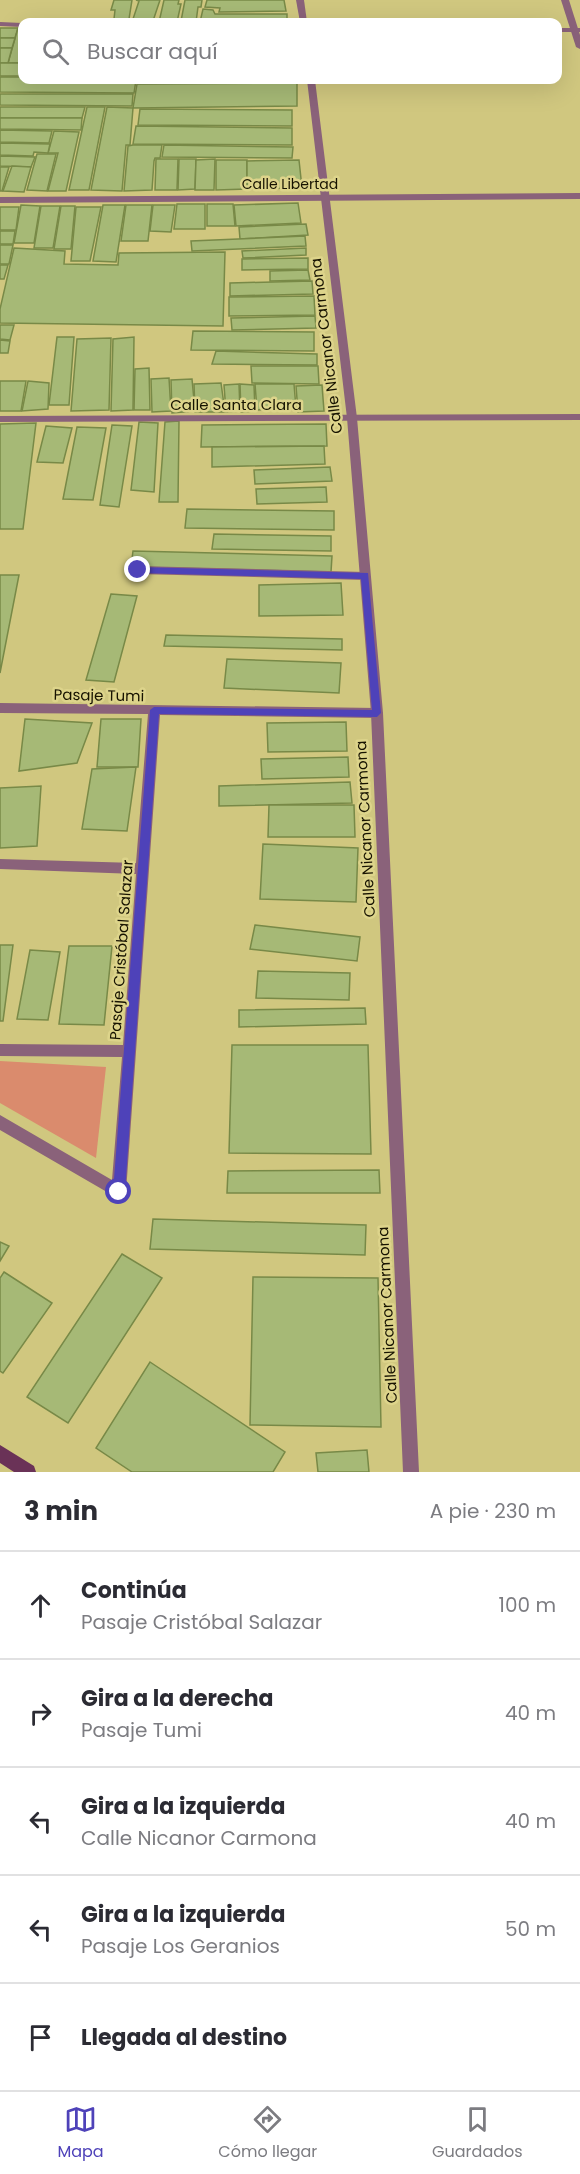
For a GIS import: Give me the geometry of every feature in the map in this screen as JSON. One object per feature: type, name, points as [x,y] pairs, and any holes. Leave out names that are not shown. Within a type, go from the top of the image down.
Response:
[{"type":"main road","points":[[0,1453],[28,1472]]},
{"type":"street","points":[[300,0],[303,18]]},
{"type":"street","points":[[565,0],[577,30],[580,47]]},
{"type":"street","points":[[0,24],[18,25]]},
{"type":"street","name":"Calle Nicanor Carmona","points":[[311,84],[351,418],[377,713],[411,1472]]},
{"type":"street","name":"Calle Libertad","points":[[0,200],[580,196]]},
{"type":"street","name":"Calle Santa Clara","points":[[0,419],[580,417]]},
{"type":"street","points":[[138,570],[365,576]]},
{"type":"street","name":"Pasaje Tumi","points":[[0,708],[377,713]]},
{"type":"street","name":"Pasaje Cristóbal Salazar","points":[[0,1122],[119,1192],[154,710]]},
{"type":"street","points":[[0,864],[143,869]]},
{"type":"street","points":[[0,1050],[130,1051]]},
{"type":"shaded area","points":[[0,1061],[106,1067],[96,1158],[0,1103]]},
{"type":"building","points":[[114,0],[132,0],[129,18],[114,18],[115,10],[111,10]]},
{"type":"building","points":[[136,0],[160,0],[154,18],[133,18],[139,1]]},
{"type":"building","points":[[164,0],[179,0],[178,4],[181,4],[178,18],[160,18]]},
{"type":"building","points":[[185,0],[202,0],[197,18],[182,18]]},
{"type":"building","points":[[207,0],[284,0],[286,11],[219,12],[220,8],[205,7]]},
{"type":"building","points":[[203,9],[213,10],[215,14],[287,14],[287,18],[201,18]]},
{"type":"building","points":[[0,28],[18,28],[15,38],[0,38]]},
{"type":"building","points":[[18,28],[18,63],[8,63]]},
{"type":"building","points":[[0,38],[15,38],[12,48],[0,48]]},
{"type":"building","points":[[0,48],[12,48],[8,63],[0,63]]},
{"type":"building","points":[[0,63],[18,63],[18,76],[0,76]]},
{"type":"building","points":[[0,77],[18,77],[18,84],[135,84],[134,93],[0,92]]},
{"type":"building","points":[[137,84],[297,84],[297,106],[133,108]]},
{"type":"building","points":[[0,94],[133,94],[132,106],[0,105]]},
{"type":"building","points":[[0,107],[85,107],[82,118],[0,118]]},
{"type":"building","points":[[87,107],[105,107],[89,190],[69,190]]},
{"type":"building","points":[[107,107],[133,108],[130,145],[126,145],[122,191],[91,190]]},
{"type":"building","points":[[140,109],[292,110],[292,126],[138,125]]},
{"type":"building","points":[[0,118],[82,118],[81,130],[0,129]]},
{"type":"building","points":[[136,126],[292,128],[292,145],[133,144]]},
{"type":"building","points":[[0,130],[52,131],[49,143],[0,142]]},
{"type":"building","points":[[54,131],[79,132],[66,191],[48,191],[58,153],[48,153]]},
{"type":"building","points":[[0,143],[50,144],[48,153],[34,152],[33,156],[0,155]]},
{"type":"building","points":[[162,145],[160,158],[155,158],[154,161],[152,190],[124,191],[128,146]]},
{"type":"building","points":[[164,145],[293,147],[292,158],[162,157]]},
{"type":"building","points":[[37,154],[56,154],[47,191],[27,190]]},
{"type":"building","points":[[0,156],[35,157],[31,167],[0,166]]},
{"type":"building","points":[[156,159],[178,159],[177,190],[155,190]]},
{"type":"building","points":[[179,159],[196,159],[195,189],[178,190]]},
{"type":"building","points":[[215,159],[214,190],[195,190],[196,160]]},
{"type":"building","points":[[216,160],[247,160],[247,189],[216,190]]},
{"type":"building","points":[[299,160],[302,188],[247,189],[247,161]]},
{"type":"building","points":[[12,166],[31,167],[24,192],[3,191]]},
{"type":"building","points":[[0,167],[9,167],[2,191],[0,191]]},
{"type":"building","points":[[298,203],[301,223],[236,226],[234,205]]},
{"type":"building","points":[[177,204],[205,204],[205,229],[174,229]]},
{"type":"building","points":[[207,204],[233,204],[235,226],[207,226]]},
{"type":"building","points":[[21,205],[40,206],[34,243],[14,243]]},
{"type":"building","points":[[103,205],[125,205],[116,262],[93,261]]},
{"type":"building","points":[[126,205],[152,205],[148,241],[121,241]]},
{"type":"building","points":[[153,205],[175,205],[171,232],[150,231]]},
{"type":"building","points":[[41,206],[60,206],[53,248],[34,248]]},
{"type":"building","points":[[61,206],[75,206],[71,249],[54,249]]},
{"type":"building","points":[[0,207],[19,207],[16,230],[0,230]]},
{"type":"building","points":[[76,207],[101,207],[90,261],[71,261]]},
{"type":"building","points":[[306,224],[308,235],[240,239],[239,227]]},
{"type":"building","points":[[0,231],[15,231],[13,244],[0,244]]},
{"type":"building","points":[[305,236],[306,246],[192,251],[191,241]]},
{"type":"building","points":[[0,245],[13,245],[9,264],[0,264]]},
{"type":"building","points":[[14,248],[65,251],[64,264],[118,265],[119,253],[225,252],[223,326],[0,323],[0,309]]},
{"type":"building","points":[[306,248],[306,255],[243,258],[242,251]]},
{"type":"building","points":[[308,258],[308,269],[242,270],[242,259]]},
{"type":"building","points":[[0,265],[8,265],[4,279],[0,279]]},
{"type":"building","points":[[308,270],[310,280],[270,281],[270,271]]},
{"type":"building","points":[[312,281],[313,294],[230,296],[230,283]]},
{"type":"building","points":[[314,296],[315,315],[229,316],[229,297]]},
{"type":"building","points":[[315,316],[316,328],[232,330],[231,318]]},
{"type":"building","points":[[0,325],[14,325],[10,340],[0,339]]},
{"type":"building","points":[[193,331],[314,332],[314,351],[191,350]]},
{"type":"building","points":[[57,337],[74,337],[69,405],[49,405]]},
{"type":"building","points":[[134,337],[133,410],[111,411],[113,339]]},
{"type":"building","points":[[111,338],[109,410],[71,411],[77,339]]},
{"type":"building","points":[[0,340],[10,341],[8,353],[0,353]]},
{"type":"building","points":[[216,351],[317,354],[317,365],[212,364]]},
{"type":"building","points":[[251,366],[318,366],[319,384],[252,383]]},
{"type":"building","points":[[149,368],[150,410],[134,410],[135,369]]},
{"type":"building","points":[[169,378],[171,411],[152,412],[151,379]]},
{"type":"building","points":[[192,379],[195,411],[172,413],[171,380]]},
{"type":"building","points":[[0,381],[26,381],[21,411],[0,411]]},
{"type":"building","points":[[28,381],[49,383],[48,409],[22,411]]},
{"type":"building","points":[[221,383],[225,412],[195,412],[194,384]]},
{"type":"building","points":[[239,384],[240,411],[226,412],[224,385]]},
{"type":"building","points":[[240,384],[254,385],[255,411],[241,412]]},
{"type":"building","points":[[255,384],[294,384],[296,408],[257,410]]},
{"type":"building","points":[[322,385],[324,411],[298,412],[296,386]]},
{"type":"building","points":[[179,421],[178,502],[159,502],[165,422]]},
{"type":"building","points":[[139,422],[158,423],[154,492],[131,490]]},
{"type":"building","points":[[36,423],[23,529],[0,529],[0,424]]},
{"type":"building","points":[[326,424],[327,446],[201,447],[202,425]]},
{"type":"building","points":[[112,425],[132,426],[119,507],[100,505]]},
{"type":"building","points":[[46,426],[72,428],[63,463],[37,462]]},
{"type":"building","points":[[77,427],[106,428],[93,500],[63,499]]},
{"type":"building","points":[[324,446],[325,464],[212,467],[212,447]]},
{"type":"building","points":[[330,467],[332,481],[255,484],[254,470]]},
{"type":"building","points":[[326,487],[327,502],[257,504],[256,489]]},
{"type":"building","points":[[187,509],[334,511],[334,530],[185,528]]},
{"type":"building","points":[[214,534],[331,536],[331,551],[212,549]]},
{"type":"building","points":[[133,551],[332,556],[331,572],[131,567]]},
{"type":"building","points":[[0,575],[19,575],[0,673]]},
{"type":"building","points":[[341,583],[343,615],[259,616],[259,585]]},
{"type":"building","points":[[111,594],[137,596],[114,682],[86,680]]},
{"type":"building","points":[[166,635],[342,639],[342,650],[164,646]]},
{"type":"building","points":[[227,659],[341,663],[339,693],[224,688]]},
{"type":"building","points":[[25,719],[92,723],[77,763],[19,771]]},
{"type":"building","points":[[101,719],[141,719],[138,767],[97,767]]},
{"type":"building","points":[[346,722],[347,751],[268,752],[267,723]]},
{"type":"building","points":[[348,757],[349,777],[262,779],[261,759]]},
{"type":"building","points":[[136,767],[127,831],[82,829],[92,769]]},
{"type":"building","points":[[350,782],[352,803],[219,806],[219,786]]},
{"type":"building","points":[[41,786],[37,846],[0,848],[0,788]]},
{"type":"building","points":[[269,805],[354,805],[355,837],[268,837]]},
{"type":"building","points":[[263,844],[358,848],[356,902],[260,899]]},
{"type":"building","points":[[255,925],[360,937],[357,961],[250,949]]},
{"type":"building","points":[[0,945],[13,945],[3,1021],[0,1021]]},
{"type":"building","points":[[69,946],[112,946],[104,1025],[59,1024]]},
{"type":"building","points":[[30,950],[60,952],[48,1020],[17,1019]]},
{"type":"building","points":[[258,971],[350,973],[349,1000],[256,998]]},
{"type":"building","points":[[365,1008],[366,1024],[239,1027],[239,1010]]},
{"type":"building","points":[[232,1045],[368,1045],[371,1154],[229,1153]]},
{"type":"building","points":[[379,1170],[380,1193],[227,1193],[228,1171]]},
{"type":"building","points":[[153,1219],[366,1225],[365,1255],[150,1249]]},
{"type":"building","points":[[0,1242],[9,1246],[0,1261]]},
{"type":"building","points":[[122,1254],[162,1278],[68,1423],[27,1397]]},
{"type":"building","points":[[4,1272],[52,1303],[3,1373],[0,1371],[0,1278]]},
{"type":"building","points":[[253,1277],[378,1278],[381,1427],[250,1425]]},
{"type":"building","points":[[150,1362],[285,1452],[273,1472],[132,1472],[96,1448]]},
{"type":"building","points":[[367,1450],[369,1472],[318,1472],[316,1453]]},
{"type":"route","points":[[119,1192],[154,710],[377,713],[365,576],[138,570]]}]
